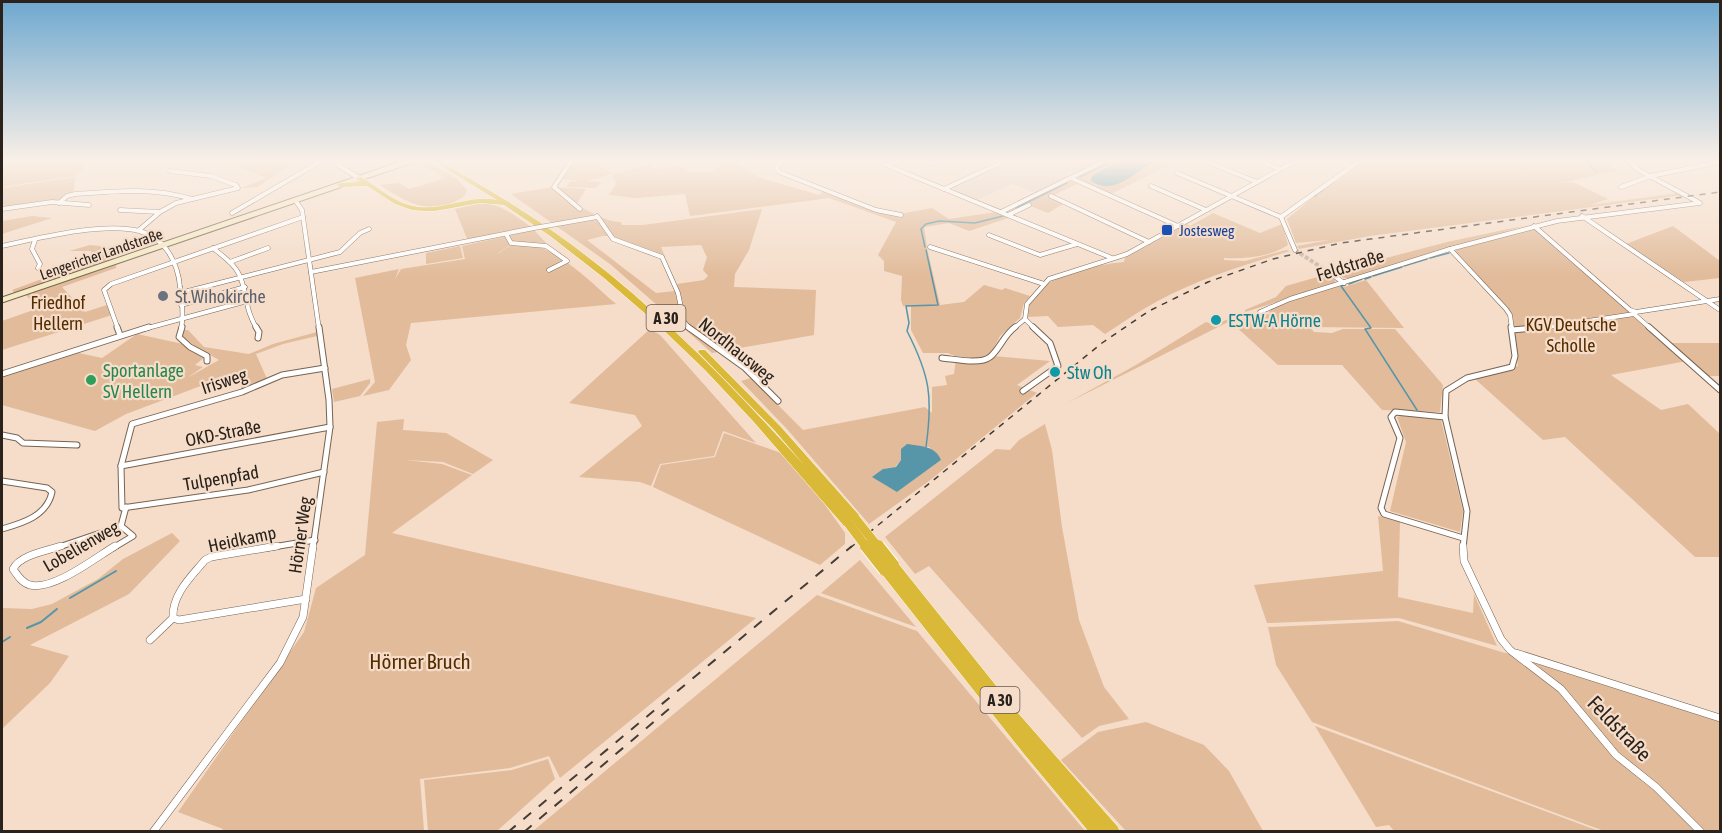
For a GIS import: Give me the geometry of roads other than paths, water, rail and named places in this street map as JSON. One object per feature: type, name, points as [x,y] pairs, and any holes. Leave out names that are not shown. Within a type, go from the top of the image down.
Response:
[{"type":"highway","points":[[394,199],[406,206],[422,209],[445,208],[484,200],[502,203],[520,211]]},
{"type":"highway","points":[[445,208],[464,199]]},
{"type":"highway","name":"A 30","points":[[500,199],[591,262],[687,345],[772,433],[851,520]]},
{"type":"highway","name":"A 30","points":[[507,199],[545,222],[636,291],[745,394],[1014,717],[1113,831]]},
{"type":"highway","name":"A 30","points":[[889,567],[1028,750],[1098,831]]},
{"type":"main road","name":"Lengericher Landstraße","points":[[2,300],[298,199]]},
{"type":"street","points":[[59,203],[65,199]]},
{"type":"street","points":[[2,246],[96,231],[139,230],[149,225],[159,213],[192,199]]},
{"type":"street","points":[[232,213],[256,199]]},
{"type":"street","points":[[566,199],[580,209]]},
{"type":"street","points":[[848,199],[876,210],[901,215]]},
{"type":"street","points":[[968,199],[1115,258]]},
{"type":"street","points":[[1000,212],[1027,199]]},
{"type":"street","points":[[1057,199],[1149,242]]},
{"type":"street","points":[[1118,199],[1178,226]]},
{"type":"street","points":[[1181,199],[1206,210]]},
{"type":"street","points":[[942,358],[980,360],[990,357],[1005,335],[1025,319],[1027,304],[1050,279],[1115,258],[1227,199]]},
{"type":"street","points":[[1239,199],[1281,217],[1295,250]]},
{"type":"street","points":[[1281,217],[1307,199]]},
{"type":"street","name":"Feldstraße","points":[[1260,312],[1290,299],[1450,249],[1534,226],[1582,216],[1700,203],[1693,199]]},
{"type":"street","name":"Hörner Weg","points":[[153,831],[280,663],[303,617],[330,427],[325,368],[302,208],[295,200]]},
{"type":"street","points":[[2,209],[35,203],[89,205]]},
{"type":"street","points":[[1008,215],[1029,205]]},
{"type":"street","points":[[120,210],[159,213]]},
{"type":"street","points":[[1582,216],[1720,310]]},
{"type":"street","name":"Nordhausweg","points":[[311,272],[597,217],[613,239],[662,257],[681,302],[680,316],[686,326],[745,368],[778,401]]},
{"type":"street","points":[[120,335],[105,288],[175,261],[303,218]]},
{"type":"street","points":[[1534,226],[1720,390]]},
{"type":"street","points":[[180,293],[345,250],[359,232],[369,229]]},
{"type":"street","points":[[139,230],[163,245],[175,261],[181,305],[182,328],[179,337],[190,347],[207,356],[207,361]]},
{"type":"street","points":[[506,234],[511,243],[546,246],[567,261],[549,270]]},
{"type":"street","points":[[989,234],[1040,255],[1077,244]]},
{"type":"street","points":[[35,240],[32,249],[40,264],[38,268]]},
{"type":"street","points":[[930,247],[1044,284]]},
{"type":"street","points":[[213,248],[230,262],[241,278],[248,314],[259,332],[258,338]]},
{"type":"street","points":[[230,262],[268,248]]},
{"type":"street","name":"Feldstraße","points":[[1450,249],[1506,309],[1512,330],[1514,365],[1451,385],[1446,391],[1445,417],[1467,511],[1463,538],[1464,561],[1501,639],[1561,689],[1616,756],[1656,788],[1701,831]]},
{"type":"street","points":[[1330,273],[1344,283]]},
{"type":"street","points":[[181,305],[244,287]]},
{"type":"street","points":[[1512,330],[1520,331],[1720,299]]},
{"type":"street","points":[[2,374],[120,335],[247,302]]},
{"type":"street","points":[[1023,391],[1058,366],[1050,343],[1025,319]]},
{"type":"street","name":"Irisweg","points":[[132,424],[242,392],[282,375],[325,368]]},
{"type":"street","points":[[1445,417],[1402,411],[1395,412],[1391,417],[1400,438],[1381,508],[1384,514],[1463,538]]},
{"type":"street","name":"Lobelienweg","points":[[121,526],[124,508],[121,466],[132,424]]},
{"type":"street","name":"OKD-Straße","points":[[121,466],[330,427]]},
{"type":"street","points":[[2,435],[17,438],[23,443],[77,445]]},
{"type":"street","name":"Tulpenpfad","points":[[124,508],[248,490],[324,471]]},
{"type":"street","points":[[2,481],[32,484],[47,488],[52,492],[50,501],[38,514],[2,530]]},
{"type":"street","name":"Lobelienweg","points":[[121,526],[133,536],[51,583],[40,586],[30,585],[20,579],[13,569],[16,563],[26,558],[121,526]]},
{"type":"street","name":"Heidkamp","points":[[150,640],[173,618],[172,613],[178,596],[205,560],[211,557],[315,540]]},
{"type":"street","points":[[173,618],[179,620],[306,599]]},
{"type":"street","name":"Feldstraße","points":[[1513,651],[1720,718]]},
{"type":"water","points":[[907,444],[931,449],[939,455],[941,460],[897,492],[872,477],[883,469],[896,467],[901,460],[901,449]]},
{"type":"waterway","points":[[1016,208],[1035,199]]},
{"type":"waterway","points":[[925,247],[921,229],[926,224],[939,221],[975,223],[1003,216]]},
{"type":"waterway","points":[[926,250],[938,305],[906,306],[909,323],[907,331],[921,361],[928,387],[929,414],[926,447]]},
{"type":"waterway","points":[[1430,258],[1449,253]]},
{"type":"waterway","points":[[1404,266],[1427,259]]},
{"type":"waterway","points":[[1373,276],[1402,267]]},
{"type":"waterway","points":[[1365,279],[1371,277]]},
{"type":"waterway","points":[[1349,284],[1362,279]]},
{"type":"waterway","points":[[1345,285],[1341,286],[1371,328],[1365,329],[1417,410]]},
{"type":"waterway","points":[[70,598],[116,571]]},
{"type":"waterway","points":[[27,628],[41,622],[57,609]]},
{"type":"waterway","points":[[2,642],[10,637]]},
{"type":"tunnel","points":[[1295,250],[1330,273]]},
{"type":"railway","points":[[850,548],[1102,343],[1149,311],[1208,282],[1273,259],[1341,243],[1669,199]]},
{"type":"railway","points":[[508,832],[852,546]]},
{"type":"railway","points":[[524,832],[676,703]]},
{"type":"place","name":"Jostesweg","points":[[1167,230]]},
{"type":"place","name":"St.Wihokirche","points":[[163,296]]},
{"type":"place","name":"ESTW-A Hörne","points":[[1216,320]]},
{"type":"place","name":"Stw Oh","points":[[1055,372]]},
{"type":"place","name":"Sportanlage SV Hellern","points":[[91,380]]},
{"type":"park label","name":"Friedhof Hellern","points":[[58,312]]},
{"type":"park label","name":"KGV Deutsche Scholle","points":[[1571,334]]},
{"type":"park label","name":"Hörner Bruch","points":[[420,661]]}]
